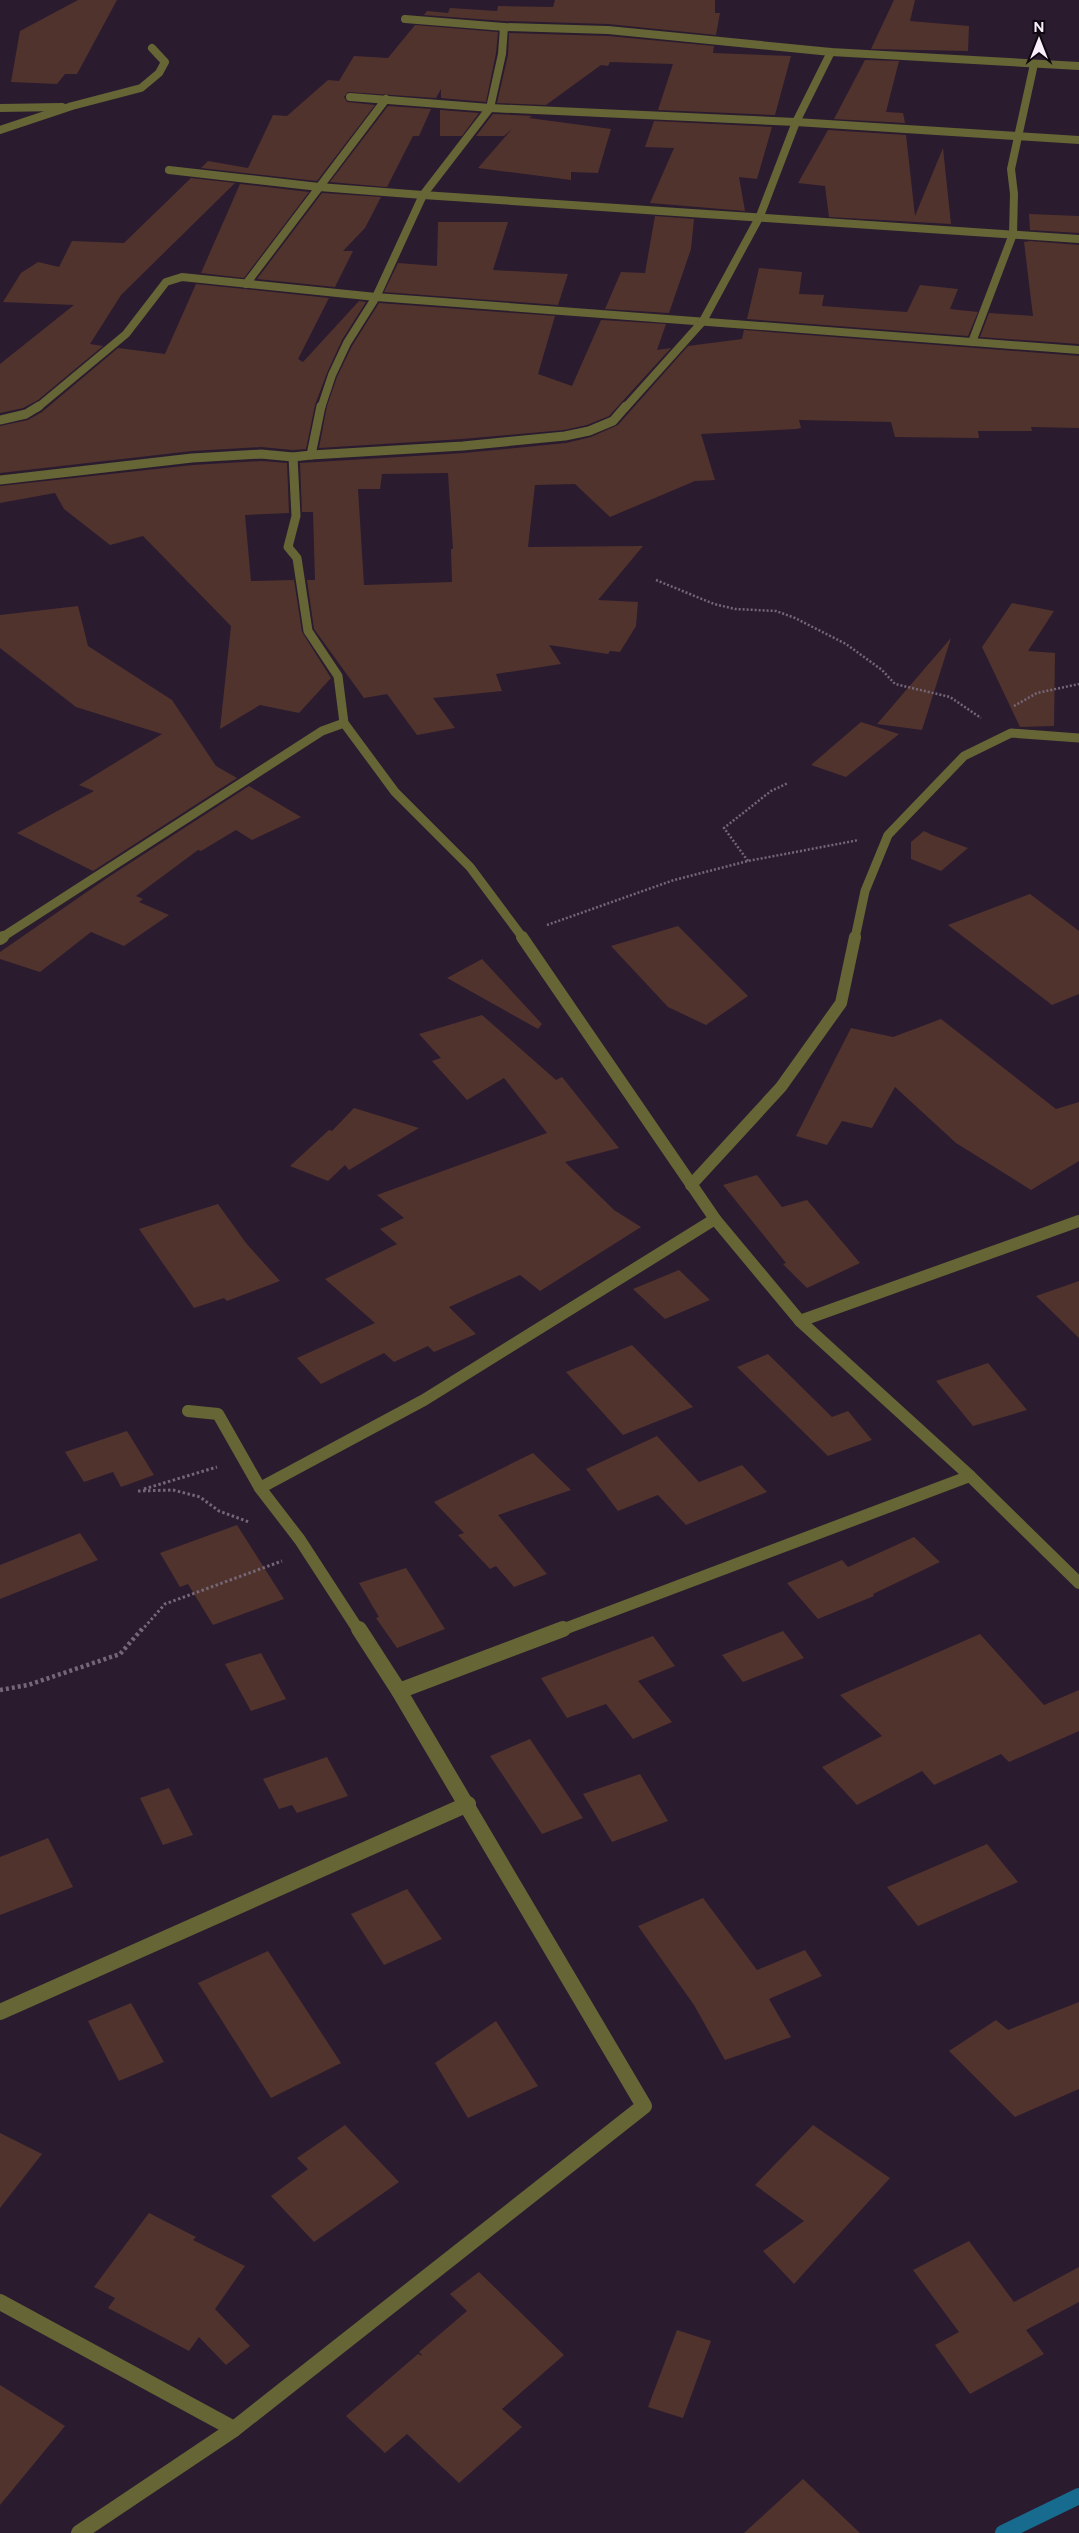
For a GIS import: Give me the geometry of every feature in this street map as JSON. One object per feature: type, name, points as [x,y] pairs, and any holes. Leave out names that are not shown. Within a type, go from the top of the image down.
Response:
[{"type":"street","points":[[405,19],[504,28],[608,30],[831,52],[1079,66]]},
{"type":"street","points":[[311,455],[317,419],[332,375],[347,343],[376,297],[423,195],[490,108],[502,54],[504,28]]},
{"type":"street","points":[[0,130],[72,106],[141,88],[158,73],[165,62],[152,48]]},
{"type":"street","points":[[0,480],[192,458],[261,454],[293,457],[485,445],[574,436],[596,430],[614,421],[703,321],[760,216],[796,122],[831,52]]},
{"type":"street","points":[[972,342],[1012,234],[1014,194],[1011,169],[1034,64]]},
{"type":"street","points":[[350,97],[490,108],[796,122],[1079,140]]},
{"type":"street","points":[[246,284],[386,99]]},
{"type":"street","points":[[0,108],[72,106]]},
{"type":"street","points":[[169,170],[319,187],[423,195],[760,216],[1079,239]]},
{"type":"street","points":[[0,420],[26,414],[44,403],[126,334],[166,282],[182,277],[376,297],[1079,350]]},
{"type":"street","points":[[293,457],[296,516],[288,548],[297,558],[308,631],[338,676],[344,723],[395,792],[470,867],[521,935],[715,1219],[800,1321],[970,1476],[1079,1583]]},
{"type":"street","points":[[0,939],[306,741],[322,731],[344,723]]},
{"type":"street","points":[[691,1185],[781,1087],[841,1003],[864,891],[888,835],[964,756],[1011,733],[1032,732],[1079,738]]},
{"type":"street","points":[[260,1488],[424,1400],[715,1219]]},
{"type":"street","points":[[800,1321],[1079,1221]]},
{"type":"street","points":[[79,2533],[234,2429],[644,2106],[468,1804],[399,1691],[300,1540],[260,1488],[218,1414],[188,1411]]},
{"type":"street","points":[[399,1691],[970,1476]]},
{"type":"street","points":[[0,2012],[468,1804]]},
{"type":"street","points":[[0,2302],[234,2429]]},
{"type":"path","points":[[656,580],[714,604],[735,609],[776,611],[795,618],[846,644],[882,670],[895,684],[950,697],[984,720],[1011,733]]},
{"type":"path","points":[[1008,709],[1037,693],[1079,684]]},
{"type":"path","points":[[748,861],[724,828],[763,796],[788,783]]},
{"type":"path","points":[[521,935],[674,880],[748,861],[888,835]]},
{"type":"path","points":[[243,1460],[138,1491],[173,1490],[200,1497],[219,1511],[254,1524]]},
{"type":"path","points":[[0,1690],[28,1685],[120,1654],[164,1604],[292,1556],[282,1545],[300,1540]]},
{"type":"building","points":[[78,0],[117,0],[77,74],[65,74],[57,84],[11,82],[20,31]]},
{"type":"building","points":[[555,0],[715,0],[715,13],[720,13],[716,35],[608,24],[504,21],[424,15],[427,11],[448,13],[450,8],[497,11],[498,6],[553,7]]},
{"type":"building","points":[[894,0],[915,0],[910,21],[969,26],[968,51],[871,49]]},
{"type":"building","points":[[415,25],[498,32],[496,53],[486,102],[441,98],[441,89],[436,98],[348,92],[344,97],[347,102],[375,105],[317,181],[201,168],[208,161],[248,168],[273,115],[287,116],[328,80],[339,81],[354,56],[388,58]]},
{"type":"building","points":[[509,33],[608,36],[714,46],[713,53],[791,56],[775,115],[658,110],[673,64],[610,62],[608,66],[601,65],[546,105],[497,103],[508,55]]},
{"type":"building","points":[[865,60],[899,61],[886,112],[903,113],[905,123],[834,119]]},
{"type":"building","points":[[388,106],[431,109],[419,136],[413,136],[387,187],[330,182]]},
{"type":"building","points":[[440,110],[479,113],[462,136],[440,136]]},
{"type":"building","points":[[493,114],[532,116],[529,118],[611,129],[598,173],[571,172],[571,180],[478,168],[512,129],[504,136],[476,136]]},
{"type":"building","points":[[654,121],[772,127],[757,179],[739,177],[745,211],[650,203],[674,148],[645,147]]},
{"type":"building","points":[[828,130],[906,135],[915,216],[943,148],[951,224],[829,217],[825,186],[798,183]]},
{"type":"building","points":[[191,178],[235,183],[121,295],[90,344],[103,346],[38,400],[23,408],[0,413],[0,364],[74,305],[3,302],[21,273],[38,262],[59,267],[72,241],[124,243]]},
{"type":"building","points":[[240,184],[309,192],[244,278],[201,273]]},
{"type":"building","points":[[322,193],[381,197],[365,228],[343,251],[353,251],[335,287],[257,279]]},
{"type":"building","points":[[1029,214],[1079,216],[1079,233],[1030,230]]},
{"type":"building","points":[[655,216],[694,219],[691,249],[669,313],[605,309],[621,272],[645,273]]},
{"type":"building","points":[[438,222],[508,222],[493,270],[568,274],[558,305],[384,292],[398,263],[437,266]]},
{"type":"building","points":[[1024,242],[1079,245],[1079,344],[980,337],[989,313],[1033,316]]},
{"type":"building","points":[[759,268],[802,272],[799,294],[824,295],[822,306],[907,312],[920,285],[958,289],[950,309],[978,312],[968,336],[747,319]]},
{"type":"building","points":[[196,284],[329,298],[298,359],[303,362],[359,301],[366,302],[342,340],[327,373],[315,405],[306,449],[293,450],[261,447],[192,451],[0,473],[0,426],[28,420],[42,412],[118,348],[165,354]]},
{"type":"building","points":[[379,303],[555,316],[538,374],[572,386],[601,320],[666,324],[657,350],[671,348],[609,416],[587,425],[564,430],[462,439],[319,448],[327,406],[337,377],[352,346]]},
{"type":"building","points":[[744,330],[1079,356],[1079,428],[1031,427],[1032,431],[978,431],[979,438],[895,437],[891,422],[799,420],[801,428],[796,429],[701,434],[715,480],[695,481],[610,517],[575,484],[535,485],[528,547],[643,546],[598,600],[638,602],[636,626],[620,652],[610,651],[608,654],[549,645],[561,664],[496,674],[502,691],[433,698],[455,728],[417,735],[387,694],[364,698],[314,629],[307,580],[315,580],[313,512],[302,512],[300,463],[464,453],[566,443],[591,437],[618,425],[688,346],[742,339]],"holes":[[[448,473],[453,549],[451,549],[452,582],[364,585],[358,489],[380,489],[382,474]]]},
{"type":"building","points":[[261,461],[287,463],[289,513],[245,515],[251,581],[294,580],[302,632],[331,678],[299,713],[260,705],[220,729],[231,626],[143,536],[110,545],[64,509],[55,493],[0,503],[0,486],[193,465]]},
{"type":"building","points":[[1012,603],[1054,611],[1028,651],[1055,653],[1054,726],[1020,727],[982,647]]},
{"type":"building","points":[[78,606],[88,646],[172,700],[216,766],[237,778],[93,871],[17,833],[94,791],[79,785],[162,734],[76,707],[0,648],[0,615]]},
{"type":"building","points":[[951,638],[922,730],[877,724]]},
{"type":"building","points":[[861,722],[899,734],[846,777],[811,765]]},
{"type":"building","points":[[249,786],[301,817],[252,840],[236,830],[201,851],[198,850],[136,896],[143,899],[139,902],[169,915],[124,946],[91,932],[40,972],[0,959],[0,952],[107,878]]},
{"type":"building","points":[[924,831],[968,848],[941,871],[911,859],[911,842]]},
{"type":"building","points":[[1030,894],[1079,931],[1079,994],[1052,1005],[948,925]]},
{"type":"building","points":[[678,926],[748,996],[706,1025],[668,1007],[611,946]]},
{"type":"building","points":[[482,959],[542,1024],[538,1029],[447,978]]},
{"type":"building","points":[[482,1015],[556,1080],[562,1077],[619,1148],[565,1162],[614,1210],[641,1227],[540,1291],[520,1275],[449,1307],[476,1334],[434,1352],[428,1346],[394,1362],[384,1353],[321,1384],[297,1358],[375,1323],[325,1279],[397,1244],[380,1229],[404,1218],[377,1195],[547,1133],[504,1078],[467,1100],[432,1061],[441,1058],[419,1034]]},
{"type":"building","points":[[941,1019],[1056,1109],[1079,1102],[1079,1161],[1031,1190],[956,1143],[895,1087],[872,1128],[842,1121],[827,1145],[796,1136],[851,1028],[893,1037]]},
{"type":"building","points":[[354,1108],[419,1128],[349,1170],[345,1165],[328,1181],[290,1166],[329,1130],[332,1131]]},
{"type":"building","points":[[757,1175],[782,1207],[807,1200],[860,1263],[807,1288],[783,1264],[786,1263],[723,1185]]},
{"type":"building","points":[[218,1204],[246,1243],[280,1281],[227,1301],[224,1298],[194,1308],[139,1229]]},
{"type":"building","points":[[679,1270],[710,1300],[665,1319],[633,1289]]},
{"type":"building","points":[[1079,1281],[1079,1338],[1036,1296]]},
{"type":"building","points":[[632,1345],[693,1407],[623,1435],[566,1372]]},
{"type":"building","points":[[768,1354],[832,1417],[848,1411],[872,1440],[828,1456],[737,1367]]},
{"type":"building","points":[[988,1363],[1027,1410],[973,1426],[936,1381]]},
{"type":"building","points":[[127,1431],[154,1475],[121,1487],[113,1472],[84,1482],[65,1452]]},
{"type":"building","points":[[657,1436],[699,1482],[742,1465],[767,1492],[686,1525],[658,1495],[618,1511],[586,1469]]},
{"type":"building","points":[[533,1453],[571,1490],[498,1515],[547,1574],[514,1587],[496,1566],[490,1569],[458,1535],[464,1533],[434,1502]]},
{"type":"building","points":[[237,1525],[284,1599],[213,1625],[188,1584],[180,1587],[160,1553]]},
{"type":"building","points":[[80,1533],[98,1560],[0,1599],[0,1565]]},
{"type":"building","points":[[914,1537],[940,1562],[873,1594],[874,1596],[818,1619],[787,1583],[842,1560],[848,1567]]},
{"type":"building","points":[[406,1568],[445,1629],[397,1648],[376,1618],[379,1617],[359,1583]]},
{"type":"building","points":[[783,1631],[804,1658],[743,1682],[722,1655]]},
{"type":"building","points":[[980,1634],[1044,1705],[1079,1690],[1079,1731],[1009,1762],[1001,1754],[934,1785],[922,1771],[857,1805],[822,1767],[882,1736],[840,1695]]},
{"type":"building","points":[[653,1636],[675,1666],[638,1681],[672,1722],[633,1739],[606,1704],[567,1718],[541,1678]]},
{"type":"building","points":[[261,1653],[286,1699],[251,1711],[225,1664]]},
{"type":"building","points":[[530,1739],[583,1818],[542,1834],[490,1756]]},
{"type":"building","points":[[327,1757],[348,1796],[297,1813],[292,1805],[279,1809],[263,1779]]},
{"type":"building","points":[[640,1774],[668,1821],[612,1842],[583,1794]]},
{"type":"building","points":[[169,1788],[193,1835],[163,1845],[140,1798]]},
{"type":"building","points":[[48,1838],[73,1887],[0,1915],[0,1857]]},
{"type":"building","points":[[987,1844],[1018,1882],[918,1926],[887,1887]]},
{"type":"building","points":[[407,1889],[442,1939],[384,1965],[351,1914]]},
{"type":"building","points":[[703,1898],[757,1970],[805,1950],[822,1976],[769,1999],[791,2037],[725,2060],[694,2005],[638,1926]]},
{"type":"building","points":[[268,1951],[341,2063],[271,2098],[198,1983]]},
{"type":"building","points":[[1079,2002],[1079,2089],[1015,2117],[949,2051],[996,2020],[1008,2030]]},
{"type":"building","points":[[131,2003],[164,2062],[119,2081],[88,2021]]},
{"type":"building","points":[[496,2021],[538,2086],[468,2118],[435,2063]]},
{"type":"building","points":[[345,2125],[399,2182],[314,2242],[271,2196],[308,2169],[297,2158]]},
{"type":"building","points":[[813,2125],[890,2178],[794,2284],[763,2251],[804,2221],[755,2185]]},
{"type":"building","points":[[0,2133],[42,2154],[0,2208]]},
{"type":"building","points":[[149,2213],[196,2237],[193,2240],[245,2266],[215,2309],[250,2346],[226,2365],[199,2337],[189,2351],[108,2308],[115,2298],[94,2287]]},
{"type":"building","points":[[969,2241],[1014,2302],[1079,2267],[1079,2302],[1026,2330],[1044,2354],[970,2394],[935,2345],[959,2332],[913,2270]]},
{"type":"building","points":[[479,2272],[564,2355],[502,2409],[522,2427],[459,2483],[407,2434],[385,2453],[346,2416],[418,2354],[423,2356],[419,2352],[467,2311],[450,2294]]},
{"type":"building","points":[[677,2330],[711,2341],[683,2418],[648,2407]]},
{"type":"building","points":[[0,2385],[65,2426],[0,2505]]},
{"type":"building","points":[[803,2479],[860,2533],[744,2533]]},
{"type":"waterway","points":[[1003,2533],[1079,2496]]}]
